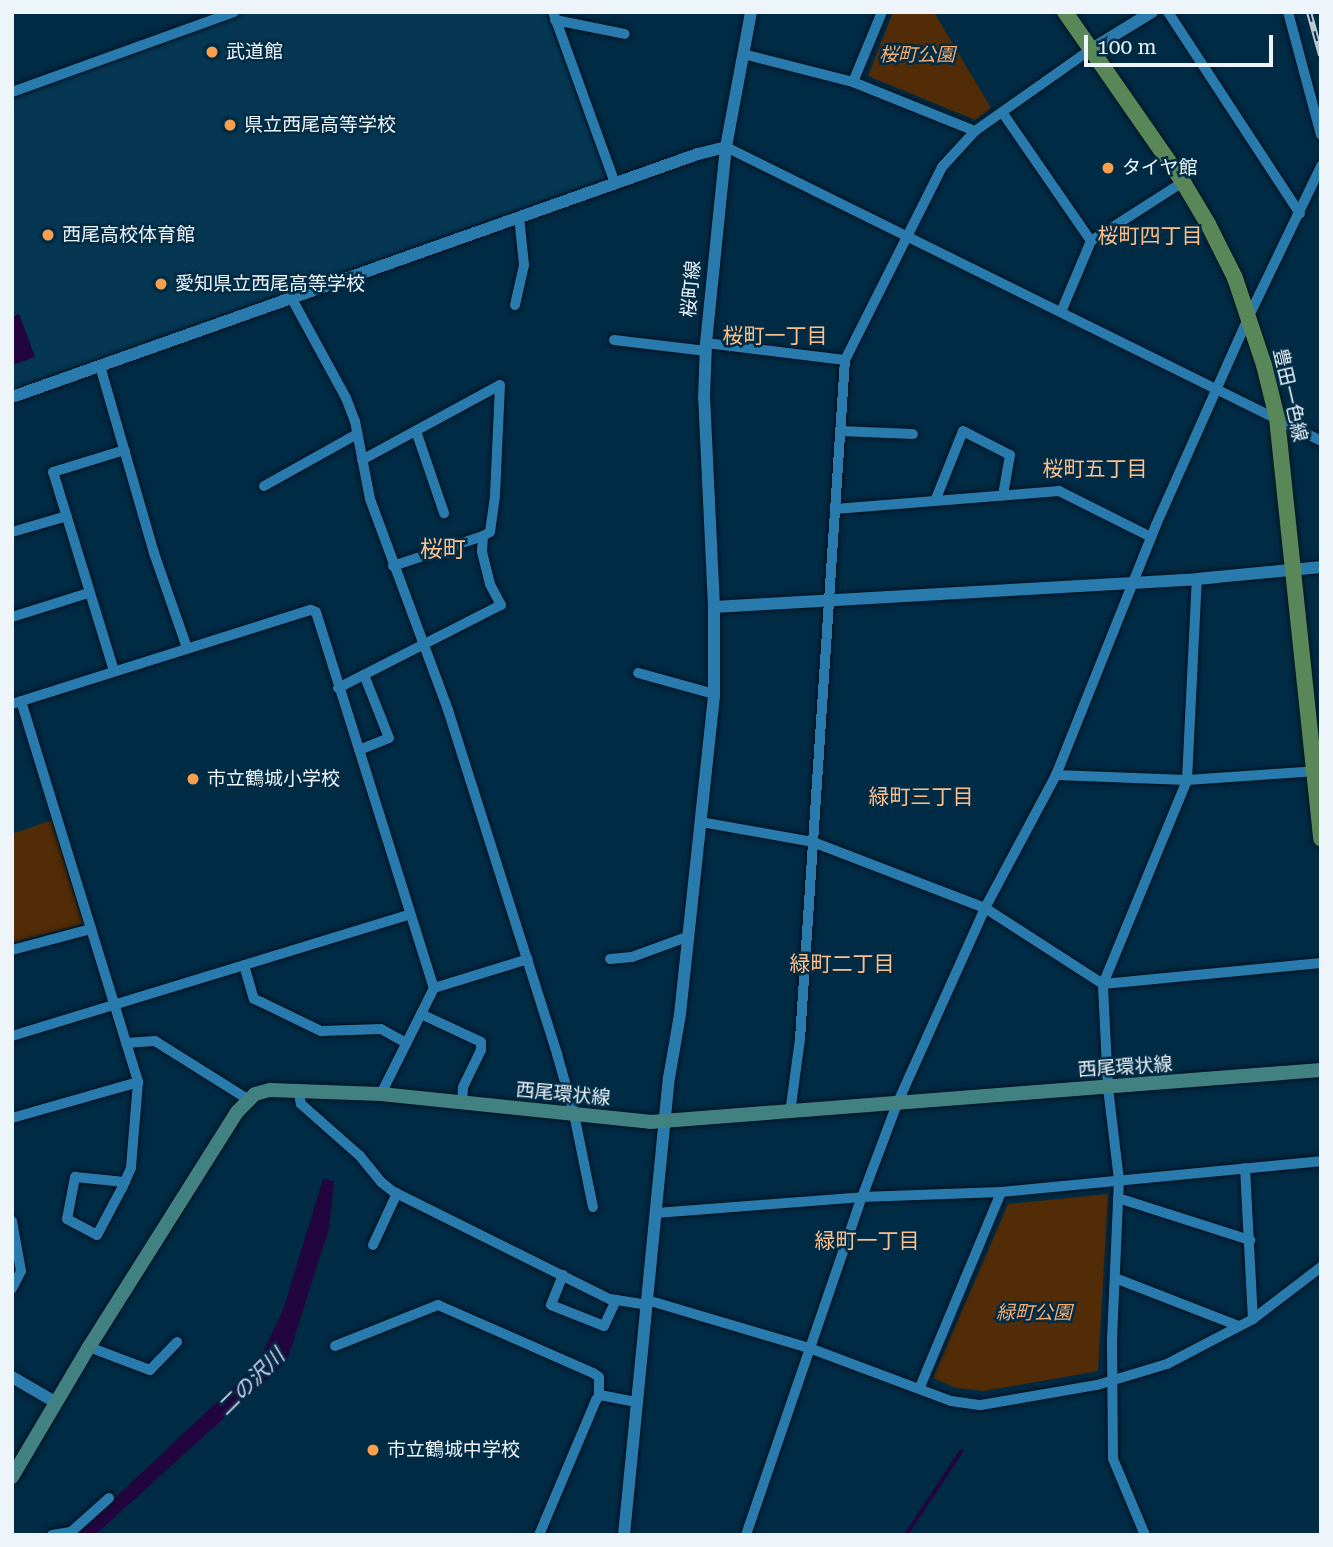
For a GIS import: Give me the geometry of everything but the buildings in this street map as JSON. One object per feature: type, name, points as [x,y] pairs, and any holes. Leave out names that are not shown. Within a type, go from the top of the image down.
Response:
[{"type":"main road","name":"豊田一色線","points":[[1065,12],[1183,182],[1235,278],[1248,318],[1277,418],[1317,771],[1321,839]]},
{"type":"main road","name":"西尾環状線","points":[[249,1100],[270,1090],[298,1089],[381,1094],[666,1122],[1321,1070]]},
{"type":"main road","points":[[12,1477],[89,1347],[223,1134],[249,1100]]},
{"type":"street","points":[[12,92],[234,12]]},
{"type":"street","name":"桜町線","points":[[714,607],[704,398],[706,347],[726,148],[751,12]]},
{"type":"street","points":[[853,82],[882,12]]},
{"type":"street","points":[[790,1113],[800,1039],[845,360],[942,167],[975,131],[1090,50],[1152,12]]},
{"type":"street","points":[[1168,12],[1300,214]]},
{"type":"street","points":[[1287,12],[1321,135]]},
{"type":"street","points":[[554,16],[625,34]]},
{"type":"street","points":[[554,16],[615,183]]},
{"type":"street","points":[[743,54],[853,82],[975,131]]},
{"type":"street","points":[[1002,112],[1091,241]]},
{"type":"street","points":[[12,397],[698,154],[726,148],[1321,441]]},
{"type":"street","points":[[746,1535],[862,1197],[897,1104],[985,908],[1056,775],[1151,537],[1248,318],[1321,166]]},
{"type":"street","points":[[1061,313],[1091,241],[1183,182]]},
{"type":"street","points":[[515,305],[524,265],[519,217]]},
{"type":"street","points":[[292,299],[346,398],[357,434],[370,499],[425,645],[528,959],[574,1114],[593,1207]]},
{"type":"street","points":[[614,340],[845,360]]},
{"type":"street","points":[[100,366],[154,553],[187,648]]},
{"type":"street","points":[[362,460],[500,385],[495,495],[490,531],[483,536],[393,566]]},
{"type":"street","points":[[416,431],[444,513]]},
{"type":"street","points":[[840,431],[914,435]]},
{"type":"street","points":[[934,501],[963,431],[1010,455],[1003,495]]},
{"type":"street","points":[[264,486],[357,434]]},
{"type":"street","points":[[114,671],[53,472],[125,450]]},
{"type":"street","points":[[835,509],[1059,491],[1151,537]]},
{"type":"street","points":[[12,532],[67,516]]},
{"type":"street","points":[[338,688],[501,605],[484,566],[483,536]]},
{"type":"street","points":[[624,1535],[656,1213],[715,694],[714,607],[1197,579],[1321,567]]},
{"type":"street","points":[[1145,1535],[1113,1459],[1112,1381],[1119,1180],[1108,1088],[1103,984],[1187,780],[1197,579]]},
{"type":"street","points":[[12,617],[88,593]]},
{"type":"street","points":[[125,1181],[75,1177],[67,1219],[97,1235],[125,1181],[131,1168],[138,1082],[16,703],[311,610],[316,612],[408,915],[434,988],[381,1094]]},
{"type":"street","points":[[638,673],[715,694]]},
{"type":"street","points":[[359,750],[389,738],[364,675]]},
{"type":"street","points":[[1056,775],[1187,780],[1317,771]]},
{"type":"street","points":[[701,822],[813,842],[985,908],[1103,984],[1321,963]]},
{"type":"street","points":[[12,1036],[408,915]]},
{"type":"street","points":[[12,950],[90,929]]},
{"type":"street","points":[[610,959],[632,957],[687,937]]},
{"type":"street","points":[[434,988],[528,959]]},
{"type":"street","points":[[244,965],[254,999],[321,1031],[381,1029],[407,1043]]},
{"type":"street","points":[[421,1014],[481,1042],[481,1050],[463,1087],[462,1104]]},
{"type":"street","points":[[127,1043],[155,1041],[249,1100]]},
{"type":"street","points":[[12,1118],[138,1082]]},
{"type":"street","points":[[298,1089],[301,1104],[360,1156],[381,1182],[397,1194],[563,1275],[616,1300],[647,1303],[811,1349],[920,1387],[951,1401],[981,1405],[1112,1381],[1167,1364],[1253,1319],[1321,1267]]},
{"type":"street","points":[[656,1213],[862,1197],[1001,1192],[1321,1161]]},
{"type":"street","points":[[1245,1168],[1253,1319]]},
{"type":"street","points":[[920,1387],[1001,1192]]},
{"type":"street","points":[[373,1245],[397,1194]]},
{"type":"street","points":[[1118,1198],[1250,1240]]},
{"type":"street","points":[[12,1221],[21,1271],[12,1289]]},
{"type":"street","points":[[563,1275],[551,1305],[604,1325],[616,1300]]},
{"type":"street","points":[[1115,1278],[1239,1326]]},
{"type":"street","points":[[335,1346],[439,1306],[599,1377],[599,1395],[539,1535]]},
{"type":"street","points":[[89,1347],[150,1370],[177,1342]]},
{"type":"street","points":[[12,1377],[55,1402]]},
{"type":"street","points":[[599,1395],[636,1402]]},
{"type":"street","points":[[52,1535],[77,1527],[109,1498]]},
{"type":"shaded area","name":"愛知県立西尾高等学校","points":[[247,12],[546,12],[606,178],[12,390],[12,96]]},
{"type":"green space","name":"桜町公園","points":[[893,12],[934,12],[991,108],[975,120],[868,76]]},
{"type":"green space","points":[[55,819],[87,923],[12,943],[12,834]]},
{"type":"green space","name":"緑町公園","points":[[1108,1194],[1098,1371],[984,1391],[956,1388],[933,1378],[1008,1204]]},
{"type":"water","points":[[19,314],[35,357],[12,365],[12,317]]},
{"type":"water","name":"二の沢川","points":[[323,1179],[334,1181],[329,1228],[287,1361],[95,1535],[76,1535],[258,1363],[283,1310]]},
{"type":"waterway","points":[[906,1535],[961,1452]]},
{"type":"railway","points":[[1309,12],[1321,55]]},
{"type":"place","name":"武道館","points":[[212,52]]},
{"type":"place","name":"県立西尾高等学校","points":[[230,125]]},
{"type":"place","name":"タイヤ館","points":[[1108,168]]},
{"type":"place","name":"西尾高校体育館","points":[[48,235]]},
{"type":"place","name":"愛知県立西尾高等学校","points":[[161,284]]},
{"type":"place","name":"市立鶴城小学校","points":[[193,779]]},
{"type":"place","name":"市立鶴城中学校","points":[[373,1450]]},
{"type":"district","name":"桜町四丁目","points":[[1150,236]]},
{"type":"district","name":"桜町一丁目","points":[[775,336]]},
{"type":"district","name":"桜町五丁目","points":[[1095,469]]},
{"type":"district","name":"桜町","points":[[443,550]]},
{"type":"district","name":"緑町三丁目","points":[[921,797]]},
{"type":"district","name":"緑町二丁目","points":[[842,964]]},
{"type":"district","name":"緑町一丁目","points":[[867,1241]]}]
